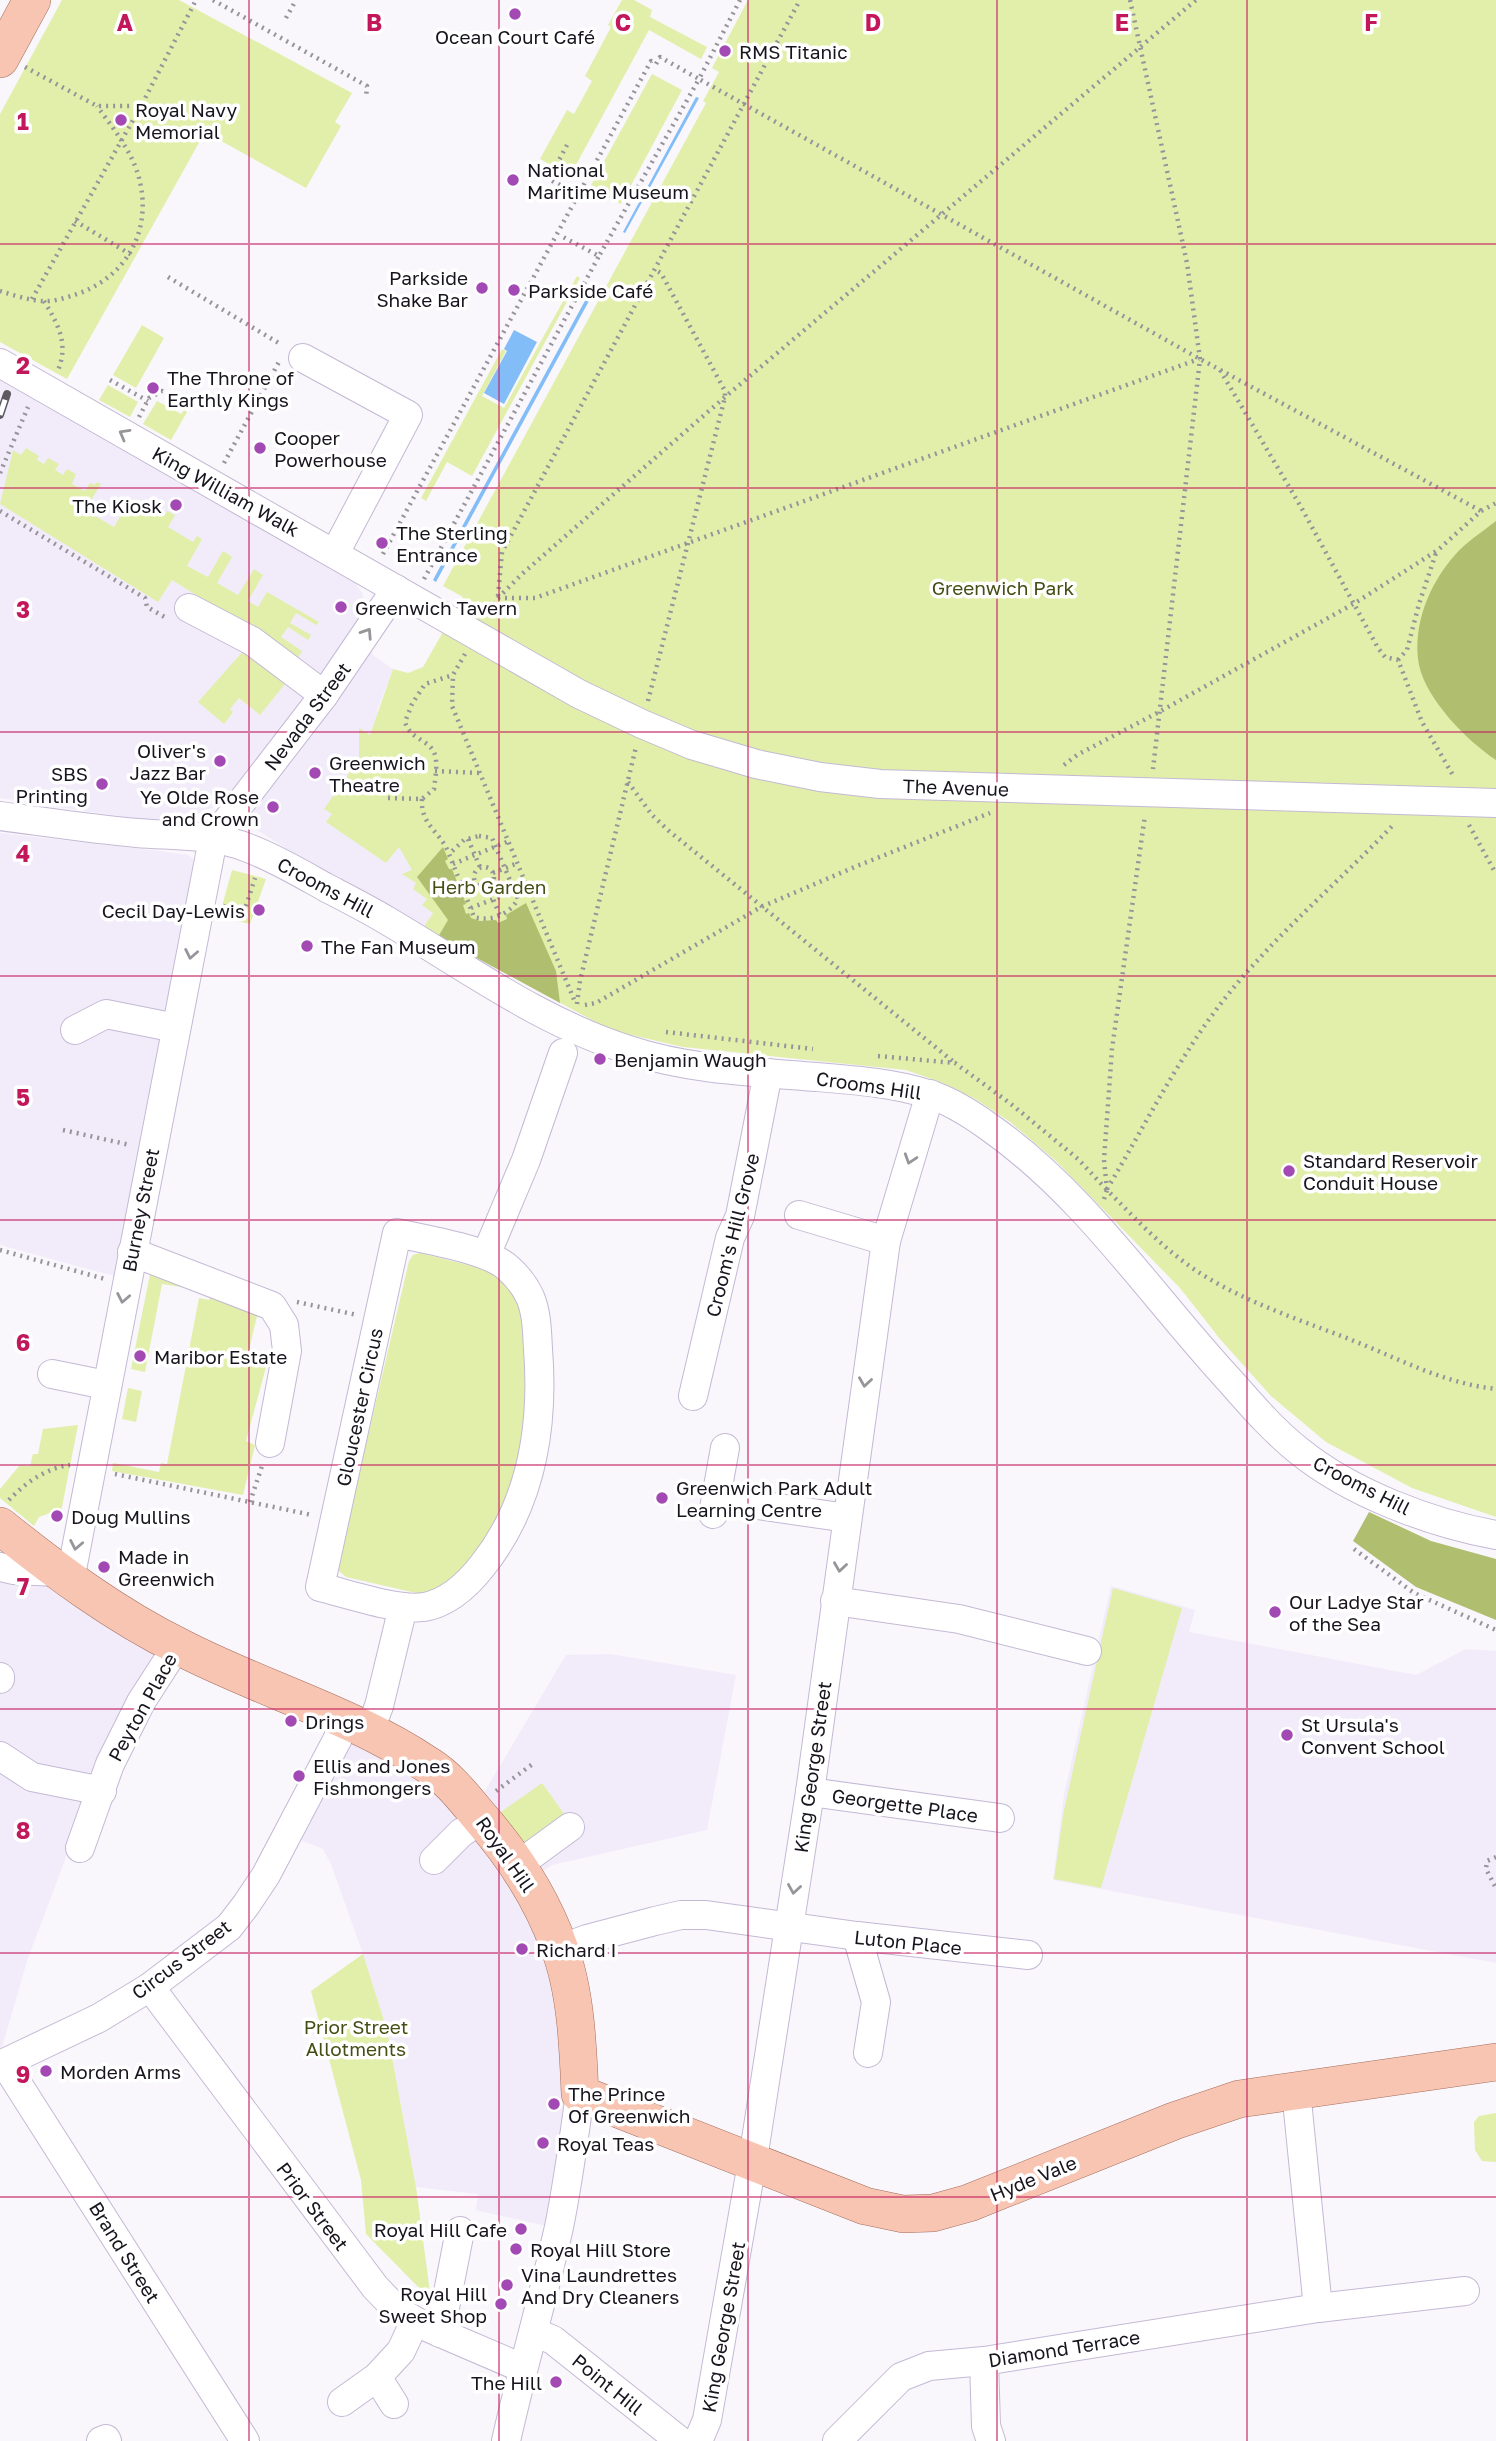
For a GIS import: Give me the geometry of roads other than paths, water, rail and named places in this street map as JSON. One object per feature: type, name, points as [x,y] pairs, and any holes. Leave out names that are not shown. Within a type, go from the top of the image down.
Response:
[{"type":"main road","points":[[11,62],[32,0]]},
{"type":"main road","name":"Royal Hill","points":[[0,1527],[64,1576],[177,1646],[358,1726],[429,1765],[484,1809],[538,1900],[560,1949],[575,2024],[580,2094]]},
{"type":"main road","name":"Hyde Vale","points":[[580,2094],[865,2206],[903,2214],[933,2213],[980,2199],[1210,2107],[1239,2099],[1496,2062]]},
{"type":"street","points":[[303,358],[408,415],[335,553]]},
{"type":"street","name":"King William Walk","points":[[0,363],[450,621]]},
{"type":"street","name":"Nevada Street","points":[[213,839],[324,695],[396,589]]},
{"type":"street","points":[[184,617],[253,641],[324,695]]},
{"type":"street","name":"The Avenue","points":[[450,621],[579,694],[642,724],[692,745],[755,764],[820,777],[880,784],[1496,803]]},
{"type":"street","name":"Crooms Hill","points":[[0,816],[108,830],[213,839],[244,845],[386,920],[505,993],[572,1028],[627,1050],[678,1063],[900,1087],[945,1100],[987,1125],[1029,1157],[1076,1200],[1201,1350],[1254,1408],[1300,1451],[1334,1474],[1409,1510],[1445,1523],[1496,1535]]},
{"type":"street","name":"Burney Street","points":[[64,1576],[106,1385],[213,839]]},
{"type":"street","points":[[80,1027],[106,1014],[176,1028]]},
{"type":"street","points":[[486,1255],[526,1160],[563,1053]]},
{"type":"street","name":"Croom's Hill Grove","points":[[693,1396],[730,1238],[740,1216],[768,1073]]},
{"type":"street","name":"King George Street","points":[[698,2441],[707,2420],[753,2162],[810,1792],[886,1241],[930,1094]]},
{"type":"street","points":[[799,1215],[886,1241]]},
{"type":"street","name":"Gloucester Circus","points":[[397,1233],[486,1255],[505,1265],[521,1281],[531,1298],[535,1315],[540,1377],[539,1414],[533,1459],[520,1503],[501,1543],[476,1574],[455,1594],[426,1607],[403,1607],[320,1587],[397,1233]]},
{"type":"street","points":[[132,1252],[272,1306],[284,1325],[287,1351],[270,1443]]},
{"type":"street","points":[[52,1374],[106,1385]]},
{"type":"street","points":[[725,1448],[715,1506],[847,1518]]},
{"type":"street","points":[[0,1567],[64,1576]]},
{"type":"street","points":[[835,1601],[959,1619],[1087,1651]]},
{"type":"street","points":[[358,1726],[379,1706],[403,1607]]},
{"type":"street","name":"Peyton Place","points":[[80,1848],[110,1764],[141,1702],[177,1646]]},
{"type":"street","name":"Circus Street","points":[[2,2064],[99,2018],[150,1987],[229,1927],[266,1875],[358,1726]]},
{"type":"street","points":[[0,1756],[32,1777],[102,1791]]},
{"type":"street","name":"Georgette Place","points":[[810,1792],[1000,1818]]},
{"type":"street","points":[[434,1860],[484,1809]]},
{"type":"street","points":[[517,1865],[570,1827]]},
{"type":"street","name":"Luton Place","points":[[560,1949],[587,1939],[681,1915],[706,1915],[858,1936],[1028,1955]]},
{"type":"street","points":[[858,1936],[876,2002],[868,2053]]},
{"type":"street","name":"Prior Street","points":[[150,1987],[375,2287],[397,2310],[427,2327],[522,2368]]},
{"type":"street","name":"Brand Street","points":[[2,2064],[245,2441]]},
{"type":"street","points":[[1296,2091],[1318,2308]]},
{"type":"street","name":"Royal Hill","points":[[506,2441],[559,2225],[580,2094]]},
{"type":"street","points":[[342,2402],[377,2377],[427,2327],[460,2231]]},
{"type":"street","name":"Diamond Terrace","points":[[836,2441],[901,2377],[929,2366],[985,2361],[1318,2308],[1465,2291]]},
{"type":"street","name":"Point Hill","points":[[534,2332],[553,2340],[680,2441]]},
{"type":"street","points":[[985,2361],[986,2426],[991,2441]]},
{"type":"street","points":[[377,2377],[394,2404]]},
{"type":"street","points":[[101,2441],[107,2441]]},
{"type":"water","points":[[696,97],[699,98],[625,233],[623,232]]},
{"type":"water","points":[[593,286],[596,288],[436,582],[433,580]]},
{"type":"water","points":[[514,330],[537,342],[504,404],[484,393],[507,351],[504,349]]},
{"type":"railway","points":[[0,415],[7,394]]},
{"type":"place","name":"Ocean Court Café","points":[[515,14]]},
{"type":"place","name":"RMS Titanic","points":[[725,51]]},
{"type":"place","name":"Royal Navy Memorial","points":[[121,120]]},
{"type":"place","name":"National Maritime Museum","points":[[513,180]]},
{"type":"place","name":"Parkside Shake Bar","points":[[482,288]]},
{"type":"place","name":"Parkside Café","points":[[514,290]]},
{"type":"place","name":"The Throne of Earthly Kings","points":[[153,388]]},
{"type":"place","name":"Cooper Powerhouse","points":[[260,448]]},
{"type":"place","name":"The Kiosk","points":[[176,505]]},
{"type":"place","name":"The Sterling Entrance","points":[[382,543]]},
{"type":"place","name":"Greenwich Tavern","points":[[341,607]]},
{"type":"place","name":"Oliver's Jazz Bar","points":[[220,761]]},
{"type":"place","name":"Greenwich Theatre","points":[[315,773]]},
{"type":"place","name":"SBS Printing","points":[[102,784]]},
{"type":"place","name":"Ye Olde Rose and Crown","points":[[273,807]]},
{"type":"place","name":"Cecil Day-Lewis","points":[[259,910]]},
{"type":"place","name":"The Fan Museum","points":[[307,946]]},
{"type":"place","name":"Benjamin Waugh","points":[[600,1059]]},
{"type":"place","name":"Standard Reservoir Conduit House","points":[[1289,1171]]},
{"type":"place","name":"Maribor Estate","points":[[140,1356]]},
{"type":"place","name":"Greenwich Park Adult Learning Centre","points":[[662,1498]]},
{"type":"place","name":"Doug Mullins","points":[[57,1516]]},
{"type":"place","name":"Made in Greenwich","points":[[104,1567]]},
{"type":"place","name":"Our Ladye Star of the Sea","points":[[1275,1612]]},
{"type":"place","name":"Drings","points":[[291,1721]]},
{"type":"place","name":"St Ursula's Convent School","points":[[1287,1735]]},
{"type":"place","name":"Ellis and Jones Fishmongers","points":[[299,1776]]},
{"type":"place","name":"Richard I","points":[[522,1949]]},
{"type":"place","name":"Morden Arms","points":[[46,2071]]},
{"type":"place","name":"The Prince Of Greenwich","points":[[554,2104]]},
{"type":"place","name":"Royal Teas","points":[[543,2143]]},
{"type":"place","name":"Royal Hill Cafe","points":[[521,2229]]},
{"type":"place","name":"Royal Hill Store","points":[[516,2249]]},
{"type":"place","name":"Vina Laundrettes And Dry Cleaners","points":[[507,2285]]},
{"type":"place","name":"Royal Hill Sweet Shop","points":[[501,2304]]},
{"type":"place","name":"The Hill","points":[[556,2382]]},
{"type":"park label","name":"Greenwich Park","points":[[1003,587]]},
{"type":"park label","name":"Herb Garden","points":[[489,886]]},
{"type":"park label","name":"Prior Street Allotments","points":[[356,2037]]}]
